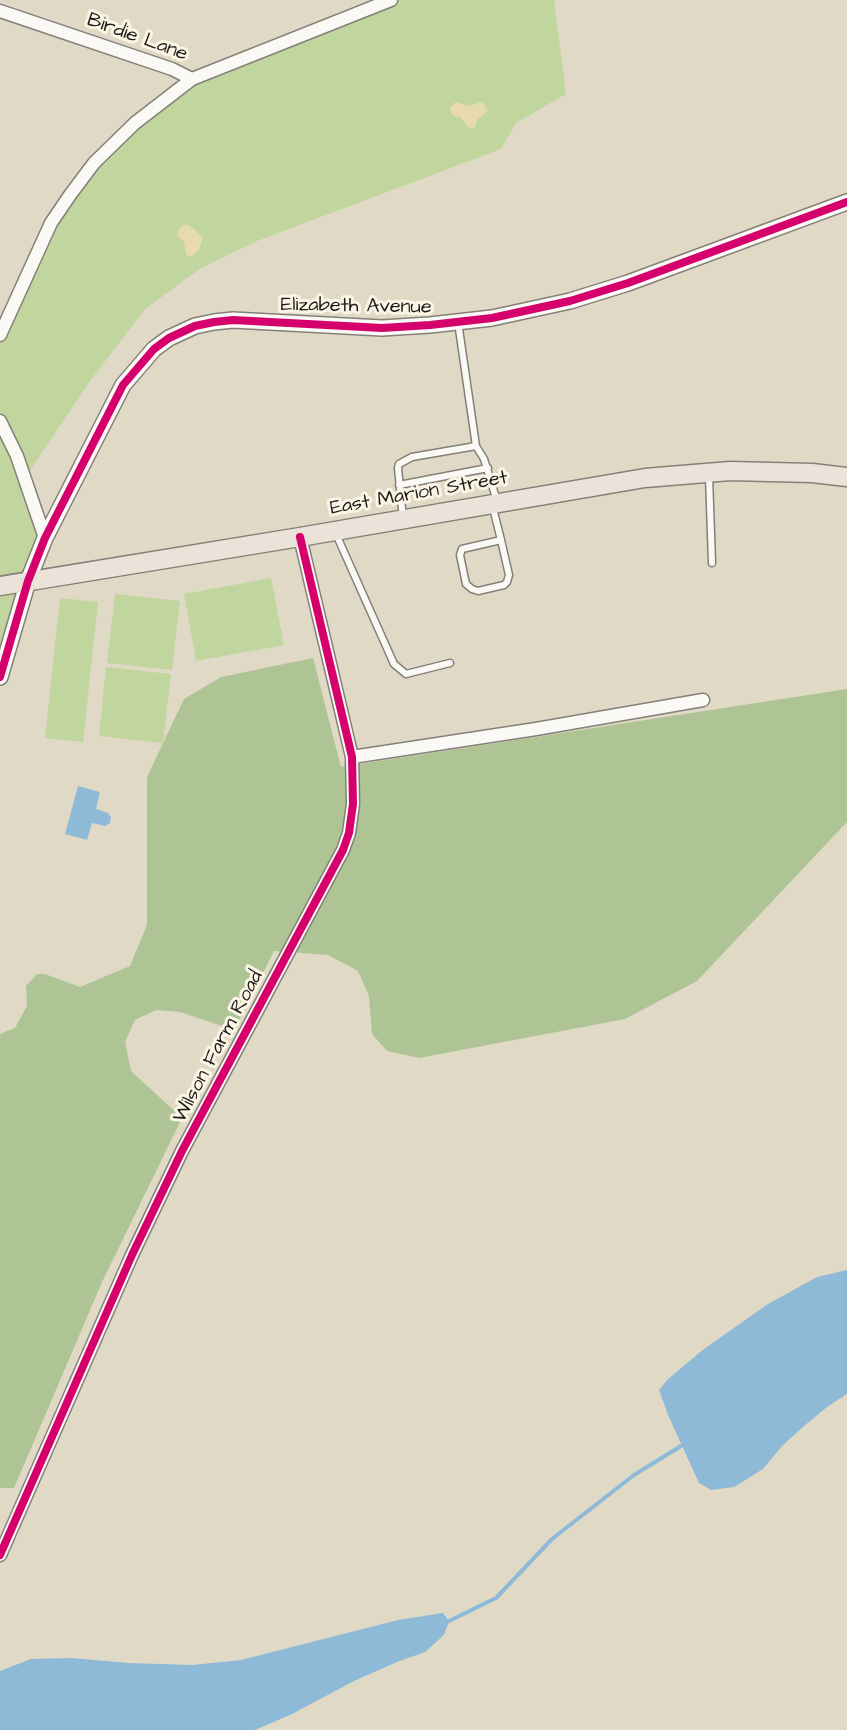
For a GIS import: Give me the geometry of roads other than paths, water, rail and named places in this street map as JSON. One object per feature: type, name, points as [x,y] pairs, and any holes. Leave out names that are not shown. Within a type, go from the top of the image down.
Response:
[{"type":"main road","name":"East Marion Street","points":[[0,586],[645,478],[709,472],[812,473],[847,477]]},
{"type":"street","points":[[0,335],[51,223],[94,163],[135,123],[192,79],[390,0]]},
{"type":"street","name":"Birdie Lane","points":[[0,11],[172,69],[192,79]]},
{"type":"street","name":"Elizabeth Avenue","points":[[0,677],[28,581],[45,538],[123,385],[154,349],[169,338],[195,326],[233,320],[382,328],[492,318],[570,301],[677,266],[847,202]]},
{"type":"street","points":[[0,422],[17,456],[45,538]]},
{"type":"street","name":"Wilson Farm Road","points":[[0,1556],[132,1255],[177,1162],[350,833],[354,804],[352,757],[300,537]]},
{"type":"street","points":[[352,757],[536,729],[703,700]]},
{"type":"lane","points":[[458,322],[476,446],[488,468],[509,575],[504,585],[478,591],[472,589],[466,584],[460,555],[462,549],[501,540]]},
{"type":"lane","points":[[403,519],[399,464],[404,460],[476,446]]},
{"type":"lane","points":[[399,485],[488,468]]},
{"type":"lane","points":[[709,472],[712,563]]},
{"type":"lane","points":[[335,531],[394,664],[406,674],[450,663]]},
{"type":"water","points":[[78,786],[100,792],[96,809],[108,813],[111,817],[110,823],[105,826],[92,823],[87,840],[65,834]]},
{"type":"water","points":[[847,1270],[847,1394],[804,1426],[782,1446],[763,1469],[734,1487],[711,1490],[699,1483],[659,1390],[668,1379],[704,1349],[768,1304],[817,1277]]},
{"type":"water","points":[[443,1613],[449,1621],[444,1635],[425,1652],[354,1681],[292,1714],[255,1730],[0,1730],[0,1671],[31,1659],[71,1658],[192,1665],[241,1660],[398,1620]]},
{"type":"waterway","points":[[449,1621],[496,1598],[552,1539],[634,1475],[681,1446]]}]
